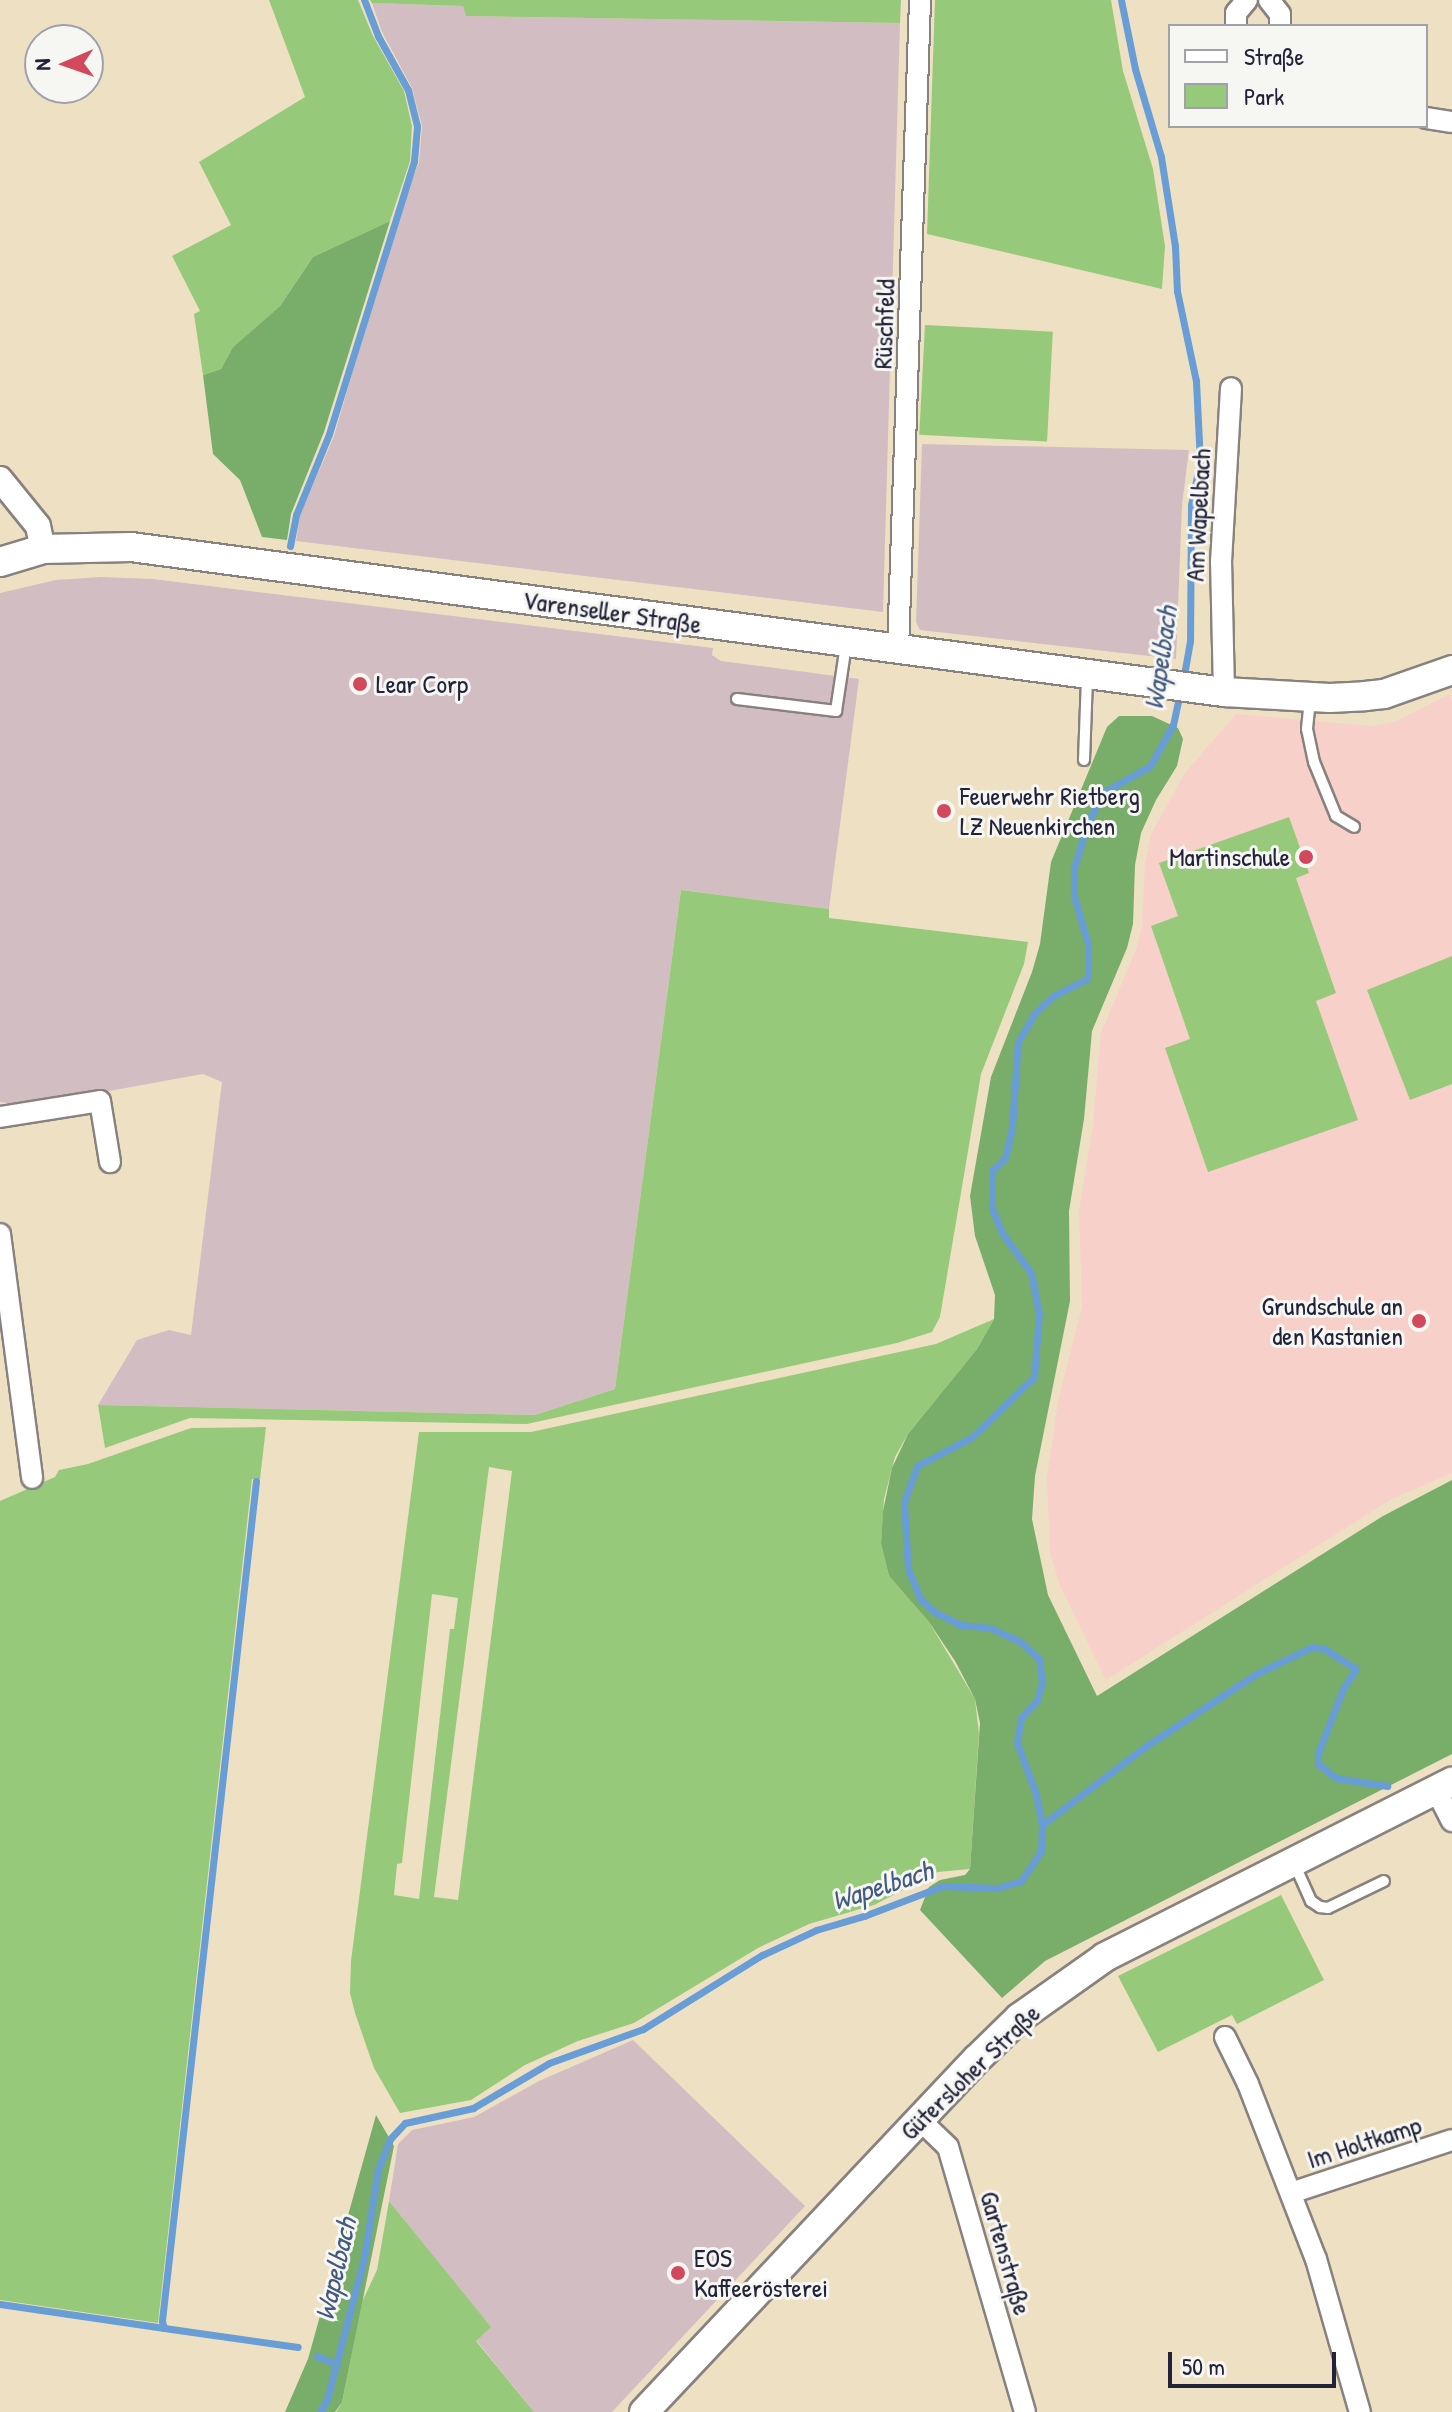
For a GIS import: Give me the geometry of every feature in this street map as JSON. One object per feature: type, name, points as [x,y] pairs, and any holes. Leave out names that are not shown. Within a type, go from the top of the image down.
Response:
[{"type":"main road","name":"Varenseller Straße","points":[[0,562],[43,549],[146,548],[1216,692],[1311,698],[1384,694],[1452,670]]},
{"type":"main road","name":"Gütersloher Straße","points":[[644,2412],[919,2119],[1019,2018],[1105,1957],[1444,1786]]},
{"type":"street","name":"Rüschfeld","points":[[898,650],[920,0]]},
{"type":"street","points":[[1236,24],[1236,13],[1247,0]]},
{"type":"street","points":[[1269,0],[1280,14],[1280,24]]},
{"type":"street","points":[[1428,118],[1452,122]]},
{"type":"street","name":"Am Wapelbach","points":[[1216,692],[1231,388]]},
{"type":"street","points":[[0,479],[38,526],[43,549]]},
{"type":"street","points":[[0,1117],[100,1101],[110,1162]]},
{"type":"street","points":[[0,1234],[4,1302],[32,1478]]},
{"type":"street","points":[[1444,1786],[1452,1821]]},
{"type":"street","name":"Im Holtkamp","points":[[1225,2037],[1316,2259],[1360,2412]]},
{"type":"street","name":"Gartenstraße","points":[[919,2119],[948,2147],[1025,2412]]},
{"type":"street","name":"Im Holtkamp","points":[[1291,2193],[1452,2140]]},
{"type":"lane","points":[[737,699],[836,711],[847,643]]},
{"type":"lane","points":[[1084,760],[1087,675]]},
{"type":"lane","points":[[1311,698],[1307,729],[1314,762],[1336,816],[1354,827]]},
{"type":"lane","points":[[1293,1861],[1311,1901],[1320,1907],[1328,1908],[1384,1881]]},
{"type":"shaded area","points":[[372,3],[463,6],[467,16],[900,23],[883,612],[296,541],[300,515],[334,436],[399,213],[419,162],[422,126],[412,88],[382,32]]},
{"type":"shaded area","points":[[922,444],[1189,450],[1182,505],[1176,659],[920,630],[916,622]]},
{"type":"shaded area","points":[[101,577],[153,579],[713,648],[712,655],[721,661],[859,679],[829,909],[681,890],[615,1389],[535,1415],[98,1405],[137,1340],[169,1330],[191,1335],[222,1082],[203,1074],[26,1106],[0,1102],[0,593],[56,580]]},
{"type":"shaded area","points":[[1449,694],[1452,702],[1452,1473],[1390,1500],[1106,1680],[1060,1586],[1050,1552],[1047,1478],[1058,1401],[1082,1307],[1079,1211],[1093,1124],[1101,1033],[1136,950],[1142,925],[1145,863],[1151,834],[1185,773],[1236,714],[1374,726],[1397,721]]},
{"type":"shaded area","points":[[633,2040],[805,2206],[612,2412],[534,2412],[476,2340],[490,2327],[389,2201],[398,2144],[412,2130],[474,2117],[539,2081]]},
{"type":"green space","points":[[269,0],[358,0],[373,36],[404,91],[412,126],[410,161],[390,221],[313,257],[280,306],[233,347],[221,369],[203,375],[194,314],[200,311],[172,256],[231,225],[199,162],[305,97]]},
{"type":"green space","points":[[370,0],[901,0],[900,23],[466,16],[463,6],[372,3]]},
{"type":"green space","points":[[935,0],[1111,0],[1123,71],[1153,169],[1165,246],[1162,289],[927,234]]},
{"type":"green space","points":[[390,221],[324,432],[291,514],[287,540],[262,537],[240,480],[213,454],[203,375],[221,369],[233,347],[280,306],[313,257]]},
{"type":"green space","points":[[925,325],[1053,332],[1047,442],[919,435]]},
{"type":"green space","points":[[1119,716],[1152,716],[1178,728],[1183,739],[1177,766],[1156,800],[1141,833],[1135,865],[1133,924],[1127,948],[1092,1031],[1084,1119],[1069,1211],[1070,1301],[1035,1476],[1032,1519],[1048,1595],[1097,1696],[1383,1516],[1452,1480],[1452,1754],[1045,1961],[1002,1998],[920,1910],[929,1887],[940,1880],[965,1875],[970,1869],[980,1723],[975,1699],[955,1661],[929,1622],[889,1576],[881,1544],[883,1511],[892,1468],[908,1434],[977,1349],[994,1319],[995,1295],[975,1236],[970,1196],[991,1077],[1040,944],[1051,862],[1107,727]]},
{"type":"green space","points":[[1289,817],[1309,873],[1296,878],[1336,993],[1316,1001],[1358,1120],[1208,1172],[1165,1048],[1190,1039],[1151,926],[1178,916],[1159,863]]},
{"type":"green space","points":[[681,890],[829,909],[829,918],[1028,942],[1024,964],[981,1074],[940,1317],[932,1332],[897,1343],[527,1424],[190,1418],[105,1448],[98,1405],[535,1415],[615,1389]]},
{"type":"green space","points":[[1452,956],[1452,1084],[1410,1100],[1367,990]]},
{"type":"green space","points":[[994,1319],[977,1349],[908,1434],[895,1457],[884,1499],[881,1544],[889,1576],[929,1622],[975,1699],[979,1734],[970,1869],[938,1872],[874,1905],[809,1924],[758,1948],[634,2023],[578,2041],[525,2065],[471,2100],[400,2113],[374,2068],[350,1993],[351,1961],[419,1432],[531,1432],[936,1344]],"holes":[[[489,1467],[512,1471],[458,1900],[434,1897]],[[432,1594],[458,1598],[454,1629],[450,1629],[419,1899],[394,1895],[397,1864],[402,1863]]]},
{"type":"green space","points":[[266,1427],[260,1479],[252,1479],[158,2323],[0,2300],[0,1501],[55,1477],[59,1470],[88,1464],[191,1428]]},
{"type":"green space","points":[[1281,1895],[1324,1980],[1237,2024],[1232,2015],[1158,2052],[1118,1976]]},
{"type":"green space","points":[[376,2115],[394,2146],[342,2402],[335,2412],[285,2412],[308,2359]]},
{"type":"green space","points":[[389,2201],[491,2327],[476,2341],[534,2412],[336,2412],[342,2402],[362,2302],[377,2270]]},
{"type":"waterway","points":[[290,546],[296,515],[329,434],[414,161],[417,126],[408,90],[378,36],[364,0]]},
{"type":"waterway","name":"Wapelbach","points":[[1121,0],[1135,69],[1161,157],[1175,246],[1177,291],[1196,381],[1200,462],[1191,505],[1190,641],[1183,680]]},
{"type":"waterway","name":"Wapelbach","points":[[320,2412],[327,2399],[364,2258],[378,2169],[390,2139],[405,2123],[473,2108],[549,2063],[643,2029],[762,1955],[816,1930],[864,1916],[942,1886],[997,1888],[1021,1881],[1041,1851],[1042,1825],[1036,1794],[1017,1743],[1021,1718],[1037,1700],[1042,1682],[1039,1659],[1021,1642],[991,1628],[961,1625],[936,1613],[921,1600],[908,1570],[904,1502],[917,1466],[972,1437],[1034,1377],[1039,1314],[1031,1273],[1002,1233],[992,1208],[992,1171],[1005,1158],[1012,1127],[1018,1042],[1034,1014],[1053,996],[1088,978],[1088,944],[1074,896],[1074,868],[1088,822],[1104,792],[1150,766],[1173,725],[1180,692]]},
{"type":"waterway","points":[[256,1481],[162,2321],[164,2328],[298,2347]]},
{"type":"waterway","points":[[1042,1825],[1146,1746],[1256,1674],[1312,1647],[1325,1649],[1356,1669],[1343,1689],[1318,1753],[1318,1764],[1336,1778],[1387,1786]]},
{"type":"waterway","points":[[0,2304],[164,2328]]},
{"type":"waterway","points":[[317,2356],[336,2364]]},
{"type":"place","name":"Lear Corp","points":[[360,684]]},
{"type":"place","name":"Feuerwehr Rietberg LZ Neuenkirchen","points":[[944,811]]},
{"type":"place","name":"Martinschule","points":[[1306,857]]},
{"type":"place","name":"Grundschule an den Kastanien","points":[[1419,1321]]},
{"type":"place","name":"EOS Kaffeerösterei","points":[[678,2273]]}]
